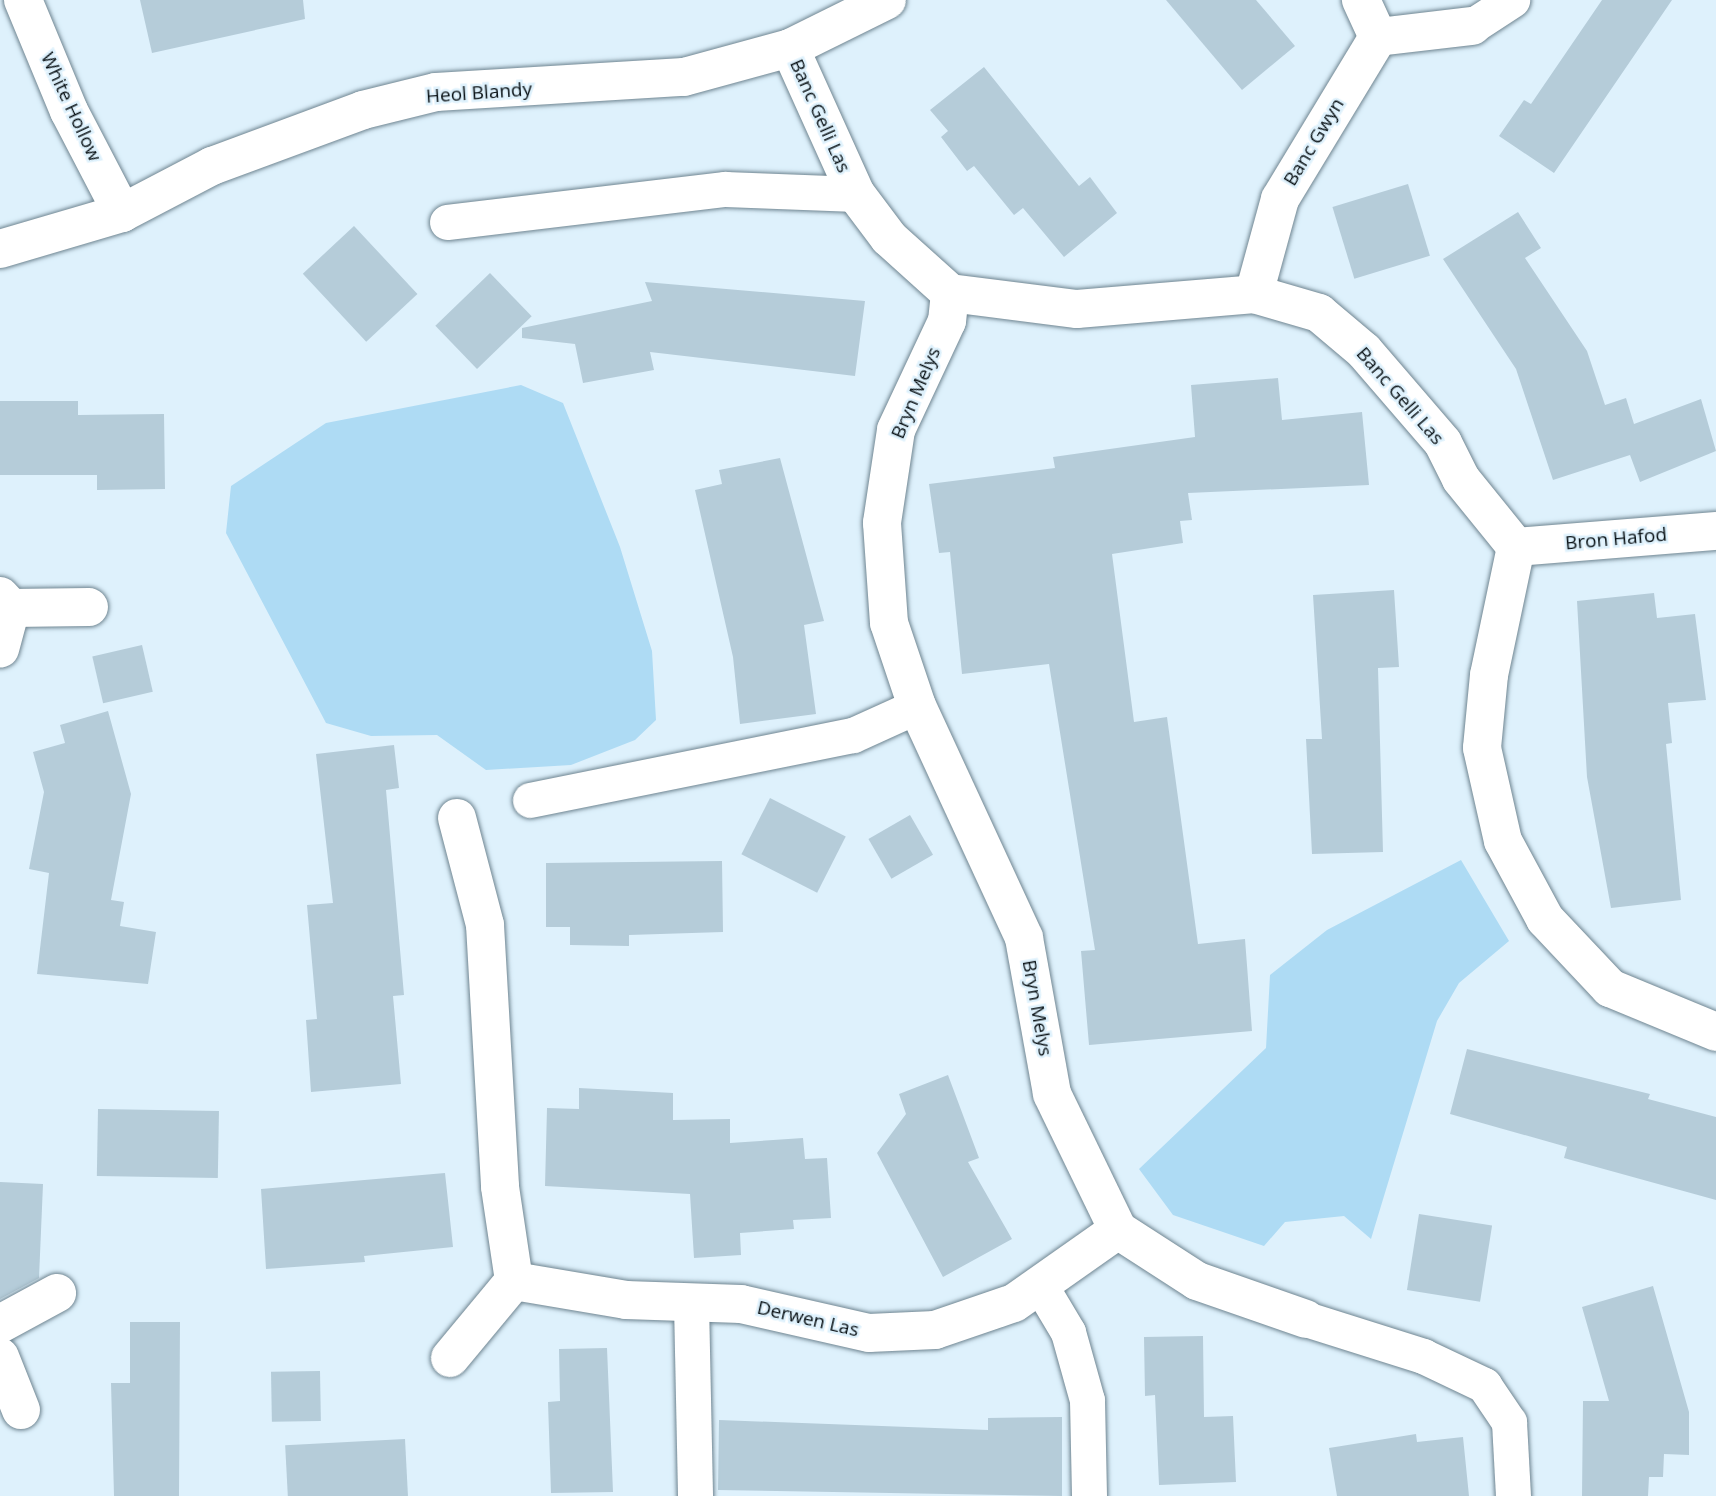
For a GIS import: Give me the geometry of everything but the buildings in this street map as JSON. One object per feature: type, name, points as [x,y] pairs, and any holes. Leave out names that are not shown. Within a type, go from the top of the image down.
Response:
[{"type":"street","name":"White Hollow","points":[[23,0],[69,111],[122,212]]},
{"type":"street","name":"Heol Blandy","points":[[0,249],[122,212],[273,141],[375,107],[436,92],[684,77],[790,48],[887,0]]},
{"type":"street","points":[[1361,0],[1378,37],[1472,26]]},
{"type":"street","name":"Banc Gwyn","points":[[1254,293],[1280,199],[1378,37]]},
{"type":"street","name":"Banc Gelli Las","points":[[790,48],[856,194],[889,239],[950,293],[1077,309],[1254,293],[1319,313],[1364,351],[1443,443],[1461,479],[1516,547]]},
{"type":"street","name":"Bryn Melys","points":[[950,293],[947,321],[896,430],[882,523],[889,623],[916,706],[1024,938],[1052,1094],[1118,1230]]},
{"type":"street","name":"Bron Hafod","points":[[1516,547],[1716,531]]},
{"type":"street","points":[[1516,547],[1489,676],[1482,748],[1503,841],[1545,919],[1610,988],[1716,1032]]},
{"type":"street","points":[[0,649],[6,602],[89,607]]},
{"type":"street","points":[[450,1358],[514,1281],[500,1187],[485,925],[457,818]]},
{"type":"street","points":[[1118,1230],[1196,1281],[1306,1319]]},
{"type":"street","name":"Derwen Las","points":[[514,1281],[626,1300],[741,1304],[869,1333],[935,1330],[1014,1303],[1118,1230]]},
{"type":"street","points":[[0,1324],[57,1293]]},
{"type":"street","points":[[0,1357],[21,1410]]},
{"type":"lane","points":[[1472,26],[1512,0]]},
{"type":"lane","points":[[447,222],[725,189],[856,194]]},
{"type":"lane","points":[[530,800],[853,735],[916,706]]},
{"type":"lane","points":[[1041,1285],[1068,1332],[1087,1400],[1089,1496]]},
{"type":"lane","points":[[691,1303],[695,1496]]},
{"type":"lane","points":[[1306,1319],[1423,1356],[1484,1385],[1509,1422],[1513,1496]]},
{"type":"shaded area","points":[[521,385],[563,403],[620,547],[652,651],[656,720],[635,740],[571,765],[486,770],[437,735],[371,736],[326,723],[226,533],[231,486],[326,423]]},
{"type":"shaded area","points":[[1461,860],[1509,941],[1459,983],[1437,1021],[1371,1239],[1344,1216],[1285,1222],[1264,1246],[1173,1215],[1139,1169],[1266,1048],[1270,975],[1327,930]]}]
